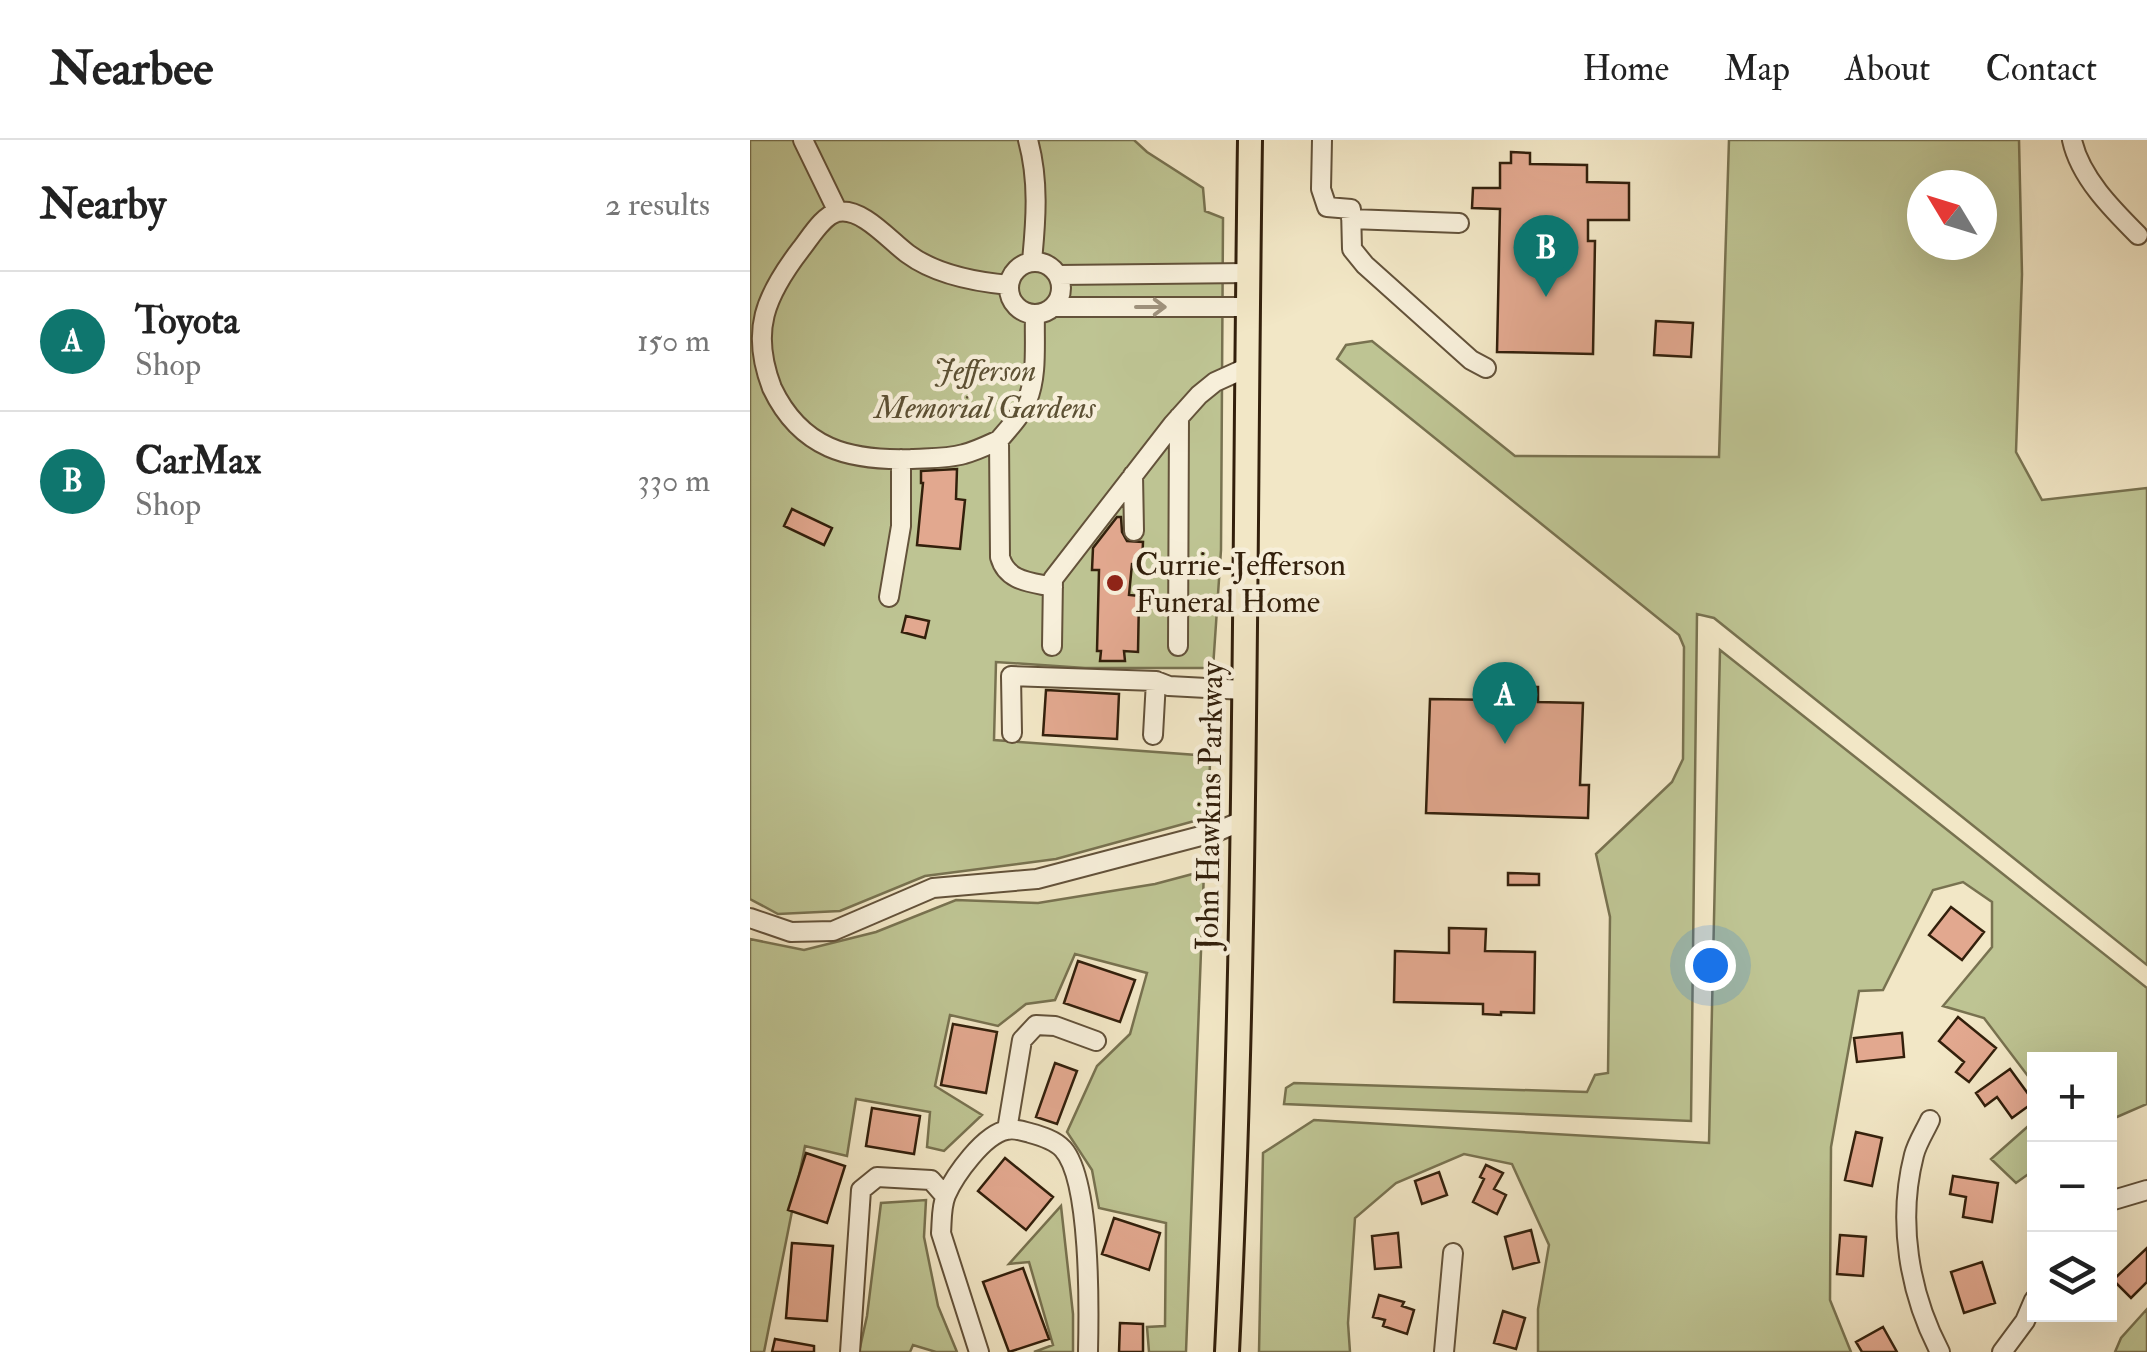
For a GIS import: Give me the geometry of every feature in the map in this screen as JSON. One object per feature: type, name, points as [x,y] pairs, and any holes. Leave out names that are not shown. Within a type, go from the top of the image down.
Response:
[{"type":"main road","name":"John Hawkins Parkway","points":[[1228,1352],[1237,1154],[1247,612],[1250,140]]},
{"type":"street","points":[[803,140],[838,212]]},
{"type":"street","points":[[1028,140],[1034,164],[1036,210],[1032,261]]},
{"type":"street","points":[[1322,140],[1321,189],[1327,208],[1351,209],[1352,249],[1471,360],[1486,368]]},
{"type":"street","points":[[2072,140],[2082,164],[2109,205],[2138,235]]},
{"type":"street","points":[[1009,285],[970,279],[925,264],[861,217],[838,212],[814,232],[778,281],[758,331],[756,367],[808,436],[826,447],[854,457],[880,460],[943,458],[999,440],[1016,420],[1029,397],[1032,381],[1035,314]]},
{"type":"street","points":[[1352,220],[1459,223]]},
{"type":"street","points":[[1032,261],[1049,265],[1058,275],[1061,295],[1043,313],[1018,308],[1013,302],[1009,285],[1016,270],[1032,261]]},
{"type":"street","points":[[1058,275],[1248,273]]},
{"type":"street","points":[[1053,307],[1248,307]]},
{"type":"street","points":[[1052,646],[1053,579],[1180,417],[1214,382],[1246,368]]},
{"type":"street","points":[[1178,646],[1180,417]]},
{"type":"street","points":[[999,440],[1002,566],[1016,578],[1053,587]]},
{"type":"street","points":[[889,597],[901,526],[901,459]]},
{"type":"street","points":[[1133,476],[1134,531]]},
{"type":"street","points":[[1012,733],[1011,676],[1156,681],[1169,686],[1244,690]]},
{"type":"street","points":[[1153,735],[1156,681]]},
{"type":"street","points":[[750,918],[791,932],[834,930],[934,888],[1037,879],[1216,832],[1242,821]]},
{"type":"street","points":[[1006,1130],[1022,1040],[1036,1025],[1055,1026],[1096,1041]]},
{"type":"street","points":[[1930,1120],[1914,1153],[1906,1234],[1920,1308],[1940,1352]]},
{"type":"street","points":[[979,1352],[941,1233],[946,1196],[986,1140],[1006,1130],[1045,1136],[1064,1149],[1074,1170],[1089,1280],[1088,1352]]},
{"type":"street","points":[[850,1352],[862,1190],[877,1177],[931,1180],[946,1196]]},
{"type":"street","points":[[2117,1199],[2147,1190]]},
{"type":"street","points":[[1444,1352],[1453,1252]]},
{"type":"street","points":[[2002,1352],[2027,1316]]},
{"type":"green space","name":"Jefferson Memorial Gardens","points":[[750,140],[1134,140],[1203,188],[1205,211],[1223,218],[1221,550],[1213,668],[1085,668],[996,662],[994,740],[1210,756],[1209,817],[1056,859],[925,876],[840,911],[778,914],[750,899]]},
{"type":"green space","points":[[1729,140],[2019,140],[2022,274],[2016,452],[2042,500],[2147,488],[2147,965],[1714,618],[1697,614],[1691,1121],[1284,1104],[1286,1088],[1294,1083],[1587,1092],[1595,1075],[1608,1073],[1610,917],[1596,854],[1672,782],[1683,759],[1684,647],[1679,635],[1337,359],[1346,345],[1372,341],[1515,456],[1719,457]]},
{"type":"green space","points":[[1720,650],[2147,988],[2147,1104],[2117,1117],[2117,1052],[2027,1052],[2027,1075],[1984,1018],[1943,1006],[1992,947],[1992,902],[1963,882],[1933,890],[1883,990],[1859,991],[1831,1147],[1830,1300],[1851,1352],[1538,1352],[1538,1309],[1549,1245],[1512,1164],[1464,1154],[1396,1183],[1355,1218],[1348,1323],[1350,1352],[1259,1352],[1263,1153],[1314,1120],[1709,1143]]},
{"type":"green space","points":[[1204,871],[1186,1352],[1149,1352],[1147,1327],[1165,1326],[1166,1223],[1099,1208],[1092,1170],[1067,1132],[1097,1066],[1130,1034],[1147,973],[1075,954],[1055,1000],[1026,1004],[998,1026],[950,1015],[935,1086],[982,1115],[944,1151],[927,1147],[930,1112],[856,1099],[847,1156],[805,1146],[764,1352],[750,1352],[750,939],[804,950],[876,932],[956,900],[1038,903],[1155,884]]},
{"type":"green space","points":[[2027,1127],[2027,1175],[2016,1183],[1991,1159]]},
{"type":"green space","points":[[926,1200],[924,1237],[938,1306],[957,1352],[936,1352],[913,1345],[910,1352],[859,1352],[881,1203]]},
{"type":"green space","points":[[1061,1206],[1073,1314],[1073,1352],[1034,1352],[1053,1345],[1029,1262],[1009,1264]]},
{"type":"green space","points":[[2147,1309],[2147,1352],[2115,1352],[2121,1338]]},
{"type":"building","points":[[1511,152],[1530,153],[1530,164],[1587,165],[1587,182],[1629,183],[1629,220],[1588,220],[1588,241],[1595,241],[1593,354],[1497,352],[1500,209],[1472,208],[1473,188],[1500,188],[1500,163],[1511,163]]},
{"type":"building","points":[[1656,321],[1693,323],[1691,357],[1654,355]]},
{"type":"building","points":[[957,469],[956,499],[965,500],[960,549],[917,545],[921,471]]},
{"type":"building","points":[[792,509],[832,528],[824,545],[784,526]]},
{"type":"building","name":"Currie-Jefferson Funeral Home","points":[[1121,517],[1127,541],[1143,542],[1142,565],[1132,564],[1129,595],[1139,596],[1138,652],[1124,651],[1125,661],[1100,661],[1099,570],[1092,570],[1093,548]]},
{"type":"building","points":[[906,616],[929,621],[925,638],[902,632]]},
{"type":"building","points":[[1500,686],[1538,687],[1538,702],[1583,703],[1580,785],[1589,785],[1588,818],[1426,813],[1430,699],[1499,700]]},
{"type":"building","points":[[1046,690],[1119,694],[1117,739],[1043,735]]},
{"type":"building","points":[[1508,873],[1539,874],[1539,885],[1508,885]]},
{"type":"building","points":[[1951,907],[1984,932],[1962,960],[1929,935]]},
{"type":"building","points":[[1449,928],[1486,929],[1485,951],[1535,952],[1534,1013],[1483,1014],[1483,1004],[1394,1002],[1395,951],[1449,953]]},
{"type":"building","points":[[1078,961],[1135,980],[1120,1022],[1064,1003]]},
{"type":"building","points":[[1958,1017],[1996,1048],[1969,1082],[1956,1072],[1964,1062],[1939,1041]]},
{"type":"building","points":[[953,1024],[997,1032],[986,1093],[941,1085]]},
{"type":"building","points":[[1902,1033],[1904,1057],[1857,1062],[1854,1038]]},
{"type":"building","points":[[1055,1063],[1077,1071],[1057,1124],[1036,1117]]},
{"type":"building","points":[[2010,1069],[2027,1092],[2027,1107],[2012,1118],[1997,1097],[1985,1106],[1976,1093]]},
{"type":"building","points":[[872,1108],[920,1116],[914,1154],[866,1146]]},
{"type":"building","points":[[1856,1132],[1882,1138],[1872,1186],[1845,1180]]},
{"type":"building","points":[[806,1153],[845,1166],[827,1223],[788,1210]]},
{"type":"building","points":[[1005,1158],[1053,1197],[1026,1230],[978,1191]]},
{"type":"building","points":[[1486,1165],[1503,1173],[1494,1189],[1506,1195],[1497,1214],[1473,1202]]},
{"type":"building","points":[[1439,1172],[1447,1195],[1422,1204],[1415,1181]]},
{"type":"building","points":[[1953,1176],[1998,1183],[1992,1222],[1963,1217],[1966,1197],[1950,1194]]},
{"type":"building","points":[[1114,1218],[1160,1233],[1149,1270],[1102,1254]]},
{"type":"building","points":[[1531,1230],[1539,1262],[1513,1269],[1505,1237]]},
{"type":"building","points":[[1398,1233],[1401,1267],[1375,1269],[1372,1236]]},
{"type":"building","points":[[1840,1235],[1866,1237],[1863,1276],[1837,1274]]},
{"type":"building","points":[[792,1243],[833,1246],[827,1321],[786,1318]]},
{"type":"building","points":[[2147,1248],[2147,1282],[2131,1298],[2117,1284],[2117,1276]]},
{"type":"building","points":[[1982,1262],[1995,1303],[1964,1313],[1951,1272]]},
{"type":"building","points":[[1023,1268],[1049,1339],[1009,1352],[983,1282]]},
{"type":"building","points":[[1379,1295],[1404,1302],[1402,1306],[1414,1310],[1407,1334],[1383,1326],[1385,1320],[1373,1317]]},
{"type":"building","points":[[1503,1311],[1525,1318],[1516,1349],[1494,1343]]},
{"type":"building","points":[[1120,1323],[1143,1324],[1143,1352],[1119,1352]]},
{"type":"building","points":[[1883,1327],[1897,1352],[1862,1352],[1856,1342]]},
{"type":"building","points":[[775,1339],[814,1346],[814,1352],[772,1352]]},
{"type":"place","name":"CarMax","points":[[1546,297]]},
{"type":"place","name":"Currie-Jefferson Funeral Home","points":[[1115,583]]},
{"type":"place","name":"Toyota","points":[[1505,744]]}]
